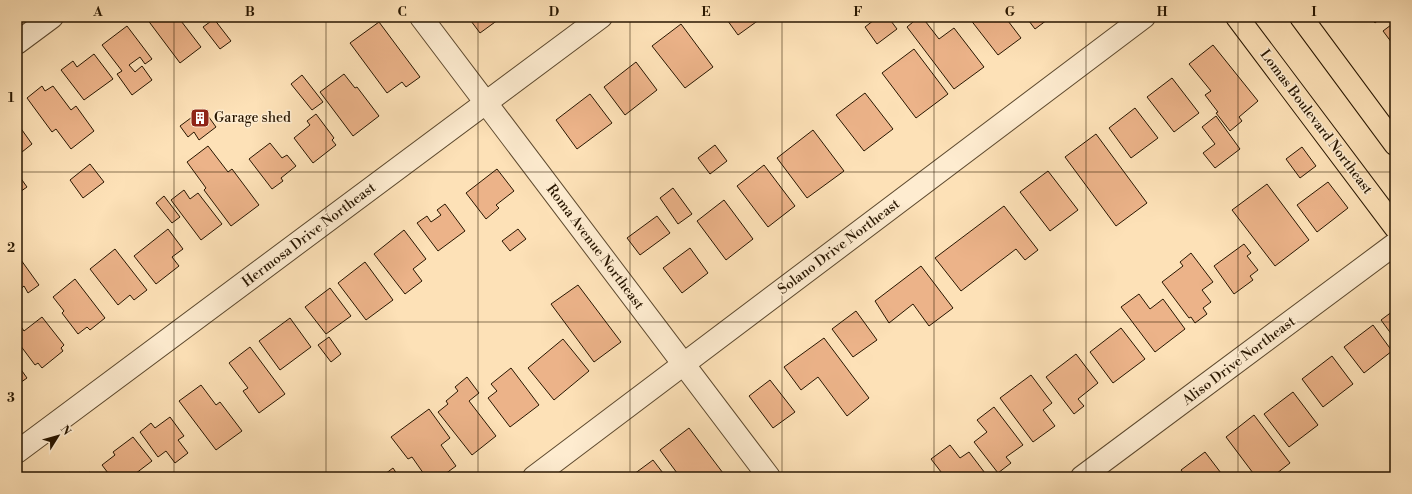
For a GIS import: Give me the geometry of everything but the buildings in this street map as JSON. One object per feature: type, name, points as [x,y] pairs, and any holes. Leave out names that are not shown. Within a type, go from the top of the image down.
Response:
[{"type":"main road","name":"Lomas Boulevard Northeast","points":[[1237,17],[1395,227]]},
{"type":"main road","points":[[1301,17],[1395,144]]},
{"type":"street","points":[[17,43],[52,17]]},
{"type":"street","name":"Roma Avenue Northeast","points":[[422,17],[769,477]]},
{"type":"street","name":"Hermosa Drive Northeast","points":[[17,452],[600,17]]},
{"type":"street","name":"Solano Drive Northeast","points":[[534,477],[1144,17]]},
{"type":"street","name":"Aliso Drive Northeast","points":[[1082,477],[1395,244]]},
{"type":"place","name":"Garage shed","points":[[200,118]]}]
